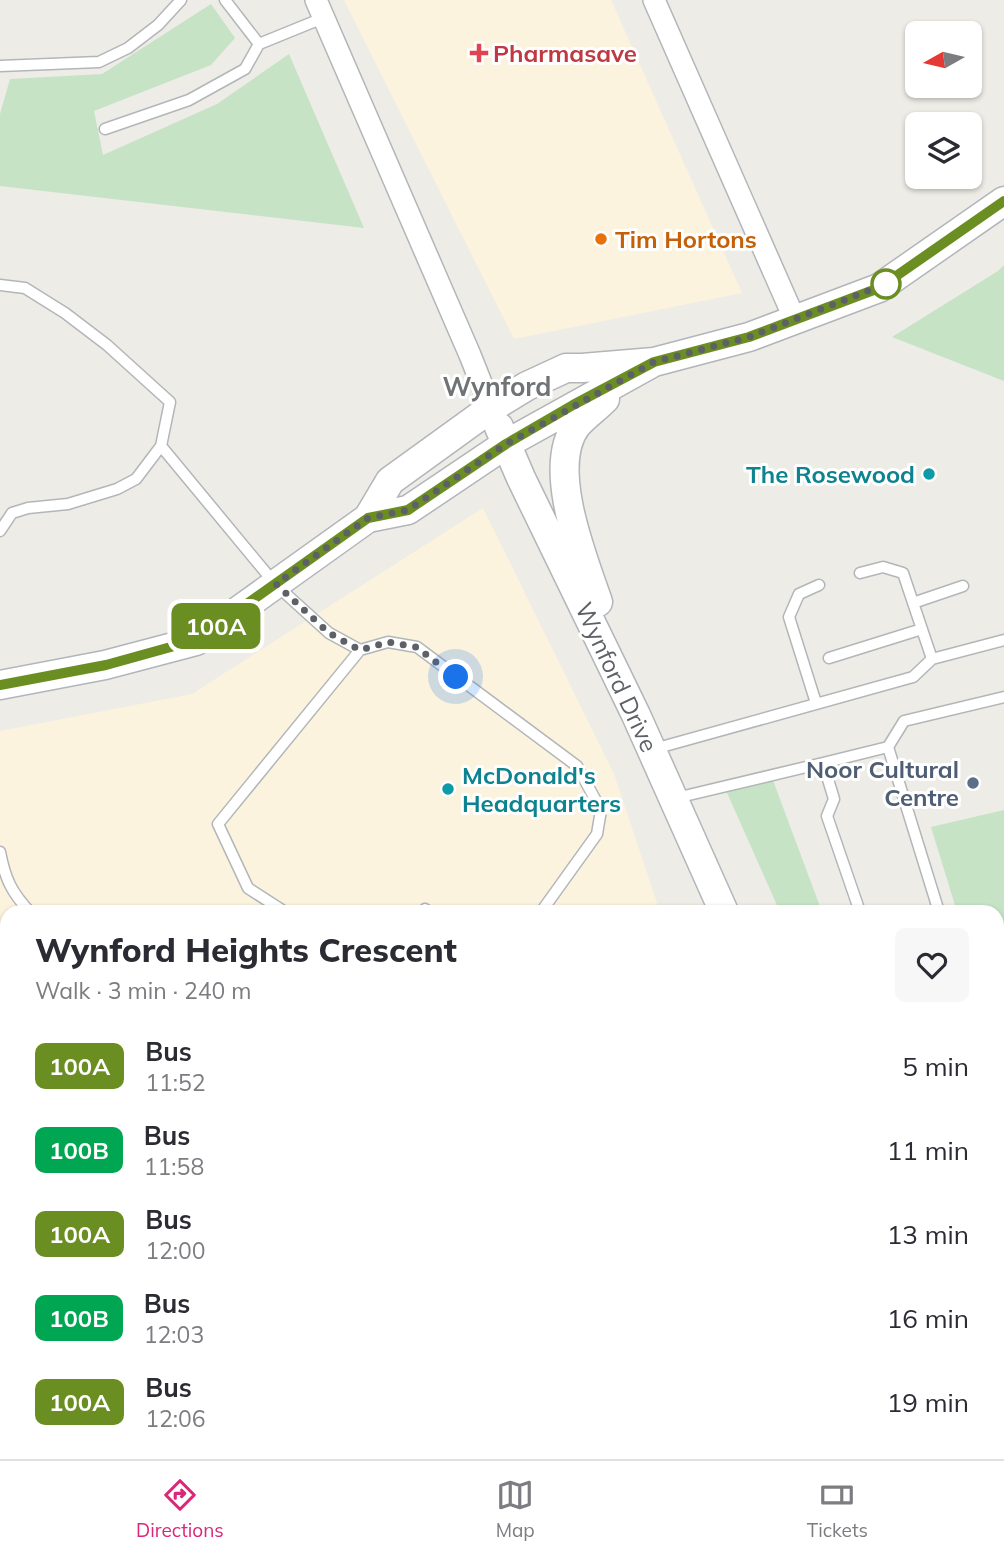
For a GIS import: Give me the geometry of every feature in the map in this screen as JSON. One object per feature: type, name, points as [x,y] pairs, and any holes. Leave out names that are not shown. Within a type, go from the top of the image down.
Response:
[{"type":"street","points":[[654,0],[795,320]]},
{"type":"street","points":[[319,9],[491,408]]},
{"type":"street","points":[[0,685],[106,665],[196,640],[368,518],[390,481],[516,391],[566,368],[654,362],[749,337],[879,288],[1004,201]]},
{"type":"street","points":[[368,518],[408,510],[506,444],[654,362]]},
{"type":"street","points":[[636,715],[575,532],[565,484],[564,458],[576,427],[611,394],[654,362]]},
{"type":"street","name":"Wynford Drive","points":[[491,408],[636,715],[721,905]]},
{"type":"street","points":[[678,807],[707,905]]},
{"type":"lane","points":[[0,66],[99,62],[128,48],[158,25],[181,0]]},
{"type":"lane","points":[[225,0],[259,44]]},
{"type":"lane","points":[[105,129],[189,100],[245,69],[259,44],[319,9]]},
{"type":"lane","points":[[0,285],[26,288],[65,313],[107,345],[170,402],[161,446],[136,479],[117,489],[68,504],[28,508],[12,513],[0,531]]},
{"type":"lane","points":[[161,446],[276,584],[329,633],[360,650]]},
{"type":"lane","points":[[860,573],[883,567],[903,573],[932,659]]},
{"type":"lane","points":[[816,703],[789,617],[799,594],[819,585]]},
{"type":"lane","points":[[913,603],[963,586]]},
{"type":"lane","points":[[829,658],[922,629]]},
{"type":"lane","points":[[651,750],[913,677],[932,659],[1004,640]]},
{"type":"lane","points":[[274,905],[248,888],[218,824],[360,650],[388,642],[416,647],[577,766],[601,810],[597,834],[546,905]]},
{"type":"lane","points":[[678,807],[823,763],[888,747],[904,721],[1004,697]]},
{"type":"lane","points":[[888,747],[937,905]]},
{"type":"lane","points":[[823,763],[834,799],[827,816],[858,905]]},
{"type":"lane","points":[[0,852],[4,873],[15,896],[23,905]]},
{"type":"shaded area","points":[[344,0],[611,0],[742,293],[514,339]]},
{"type":"shaded area","points":[[483,508],[614,774],[658,905],[0,905],[0,731],[192,694]]},
{"type":"green space","points":[[211,4],[235,38],[211,65],[94,111],[103,155],[217,104],[289,54],[364,228],[0,186],[0,114],[10,79],[102,74]]},
{"type":"green space","points":[[1004,265],[1004,381],[892,337],[998,271]]},
{"type":"green space","points":[[771,775],[819,905],[777,905],[724,786]]},
{"type":"green space","points":[[1004,810],[1004,905],[955,905],[931,827]]},
{"type":"bus line","name":"100A","points":[[0,685],[106,665],[196,640],[368,518],[408,510],[506,444],[573,405],[654,362],[749,337],[879,288],[1004,201]]},
{"type":"place","name":"Pharmasave","points":[[479,53]]},
{"type":"place","name":"Tim Hortons","points":[[601,239]]},
{"type":"place","name":"The Rosewood","points":[[929,474]]},
{"type":"place","name":"Noor Cultural Centre","points":[[973,783]]},
{"type":"place","name":"McDonald's Headquarters","points":[[448,789]]},
{"type":"district","name":"Wynford","points":[[497,386]]},
{"type":"route","points":[[456,677],[416,647],[388,642],[360,650],[329,633],[276,584],[368,518],[408,510],[506,444],[654,362],[749,337],[886,284]]}]
